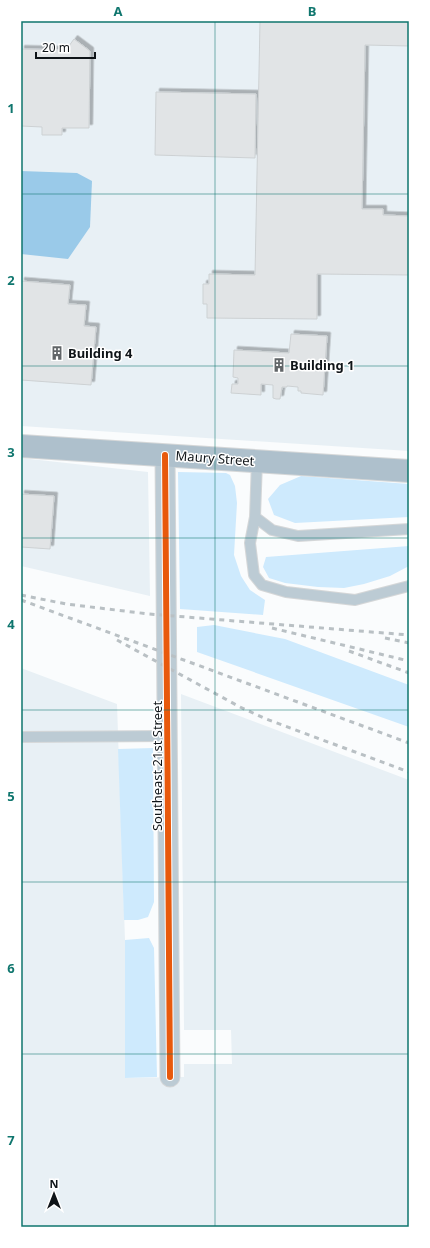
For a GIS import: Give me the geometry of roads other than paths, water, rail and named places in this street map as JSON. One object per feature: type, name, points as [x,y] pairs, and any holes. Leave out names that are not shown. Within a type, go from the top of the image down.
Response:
[{"type":"main road","name":"Maury Street","points":[[21,446],[409,471]]},
{"type":"street","name":"Southeast 21st Street","points":[[165,455],[170,1077]]},
{"type":"lane","points":[[257,461],[255,517],[250,543],[254,575],[262,585],[286,592],[355,600],[409,586]]},
{"type":"lane","points":[[255,517],[272,530],[298,536],[409,529]]},
{"type":"lane","points":[[21,737],[167,736]]},
{"type":"railway","points":[[21,595],[66,604],[149,614],[409,635]]},
{"type":"railway","points":[[21,600],[409,743]]},
{"type":"railway","points":[[272,628],[409,661]]},
{"type":"railway","points":[[385,638],[409,643]]},
{"type":"railway","points":[[117,640],[240,707],[266,719],[409,772]]},
{"type":"railway","points":[[349,651],[409,673]]},
{"type":"place","name":"Building 4","points":[[57,353]]},
{"type":"place","name":"Building 1","points":[[279,365]]}]
